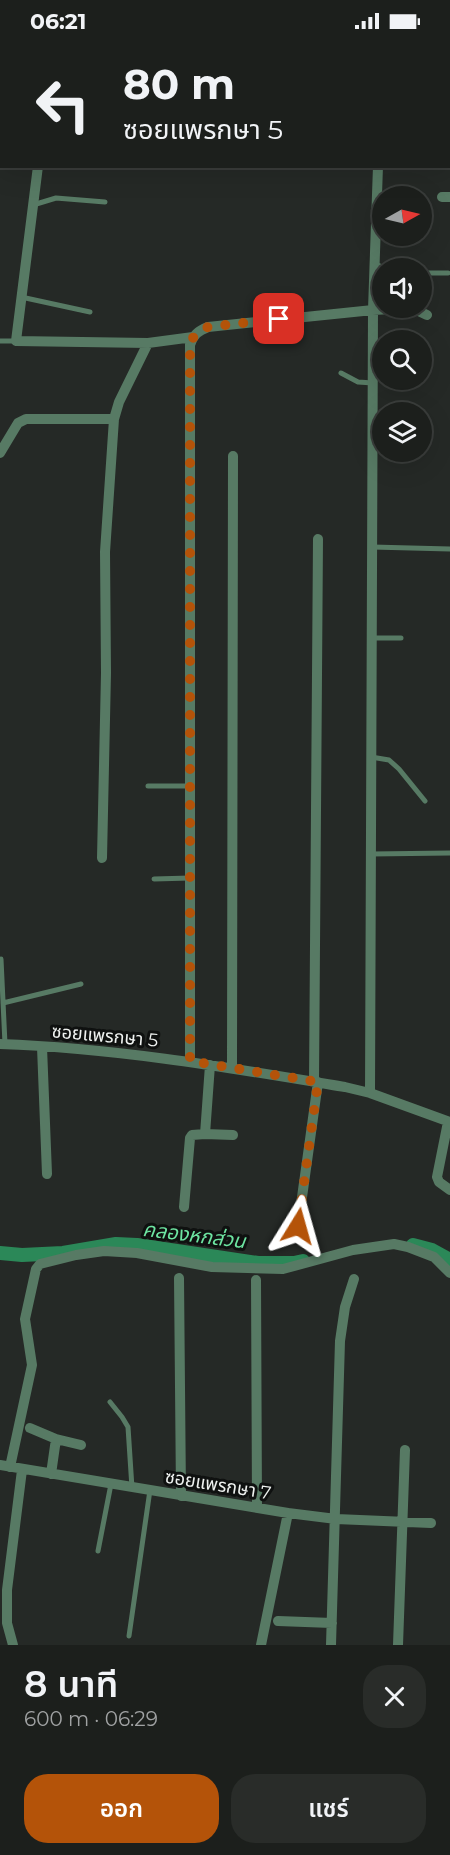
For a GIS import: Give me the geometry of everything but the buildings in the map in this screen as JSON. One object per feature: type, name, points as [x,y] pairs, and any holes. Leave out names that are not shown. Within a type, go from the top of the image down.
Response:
[{"type":"street","points":[[38,168],[16,341],[148,343],[193,337]]},
{"type":"street","points":[[378,168],[380,258]]},
{"type":"street","points":[[190,1061],[189,354],[193,337],[200,330],[208,327],[372,310]]},
{"type":"street","points":[[102,858],[106,673],[105,552],[114,419],[119,402],[148,343]]},
{"type":"street","points":[[370,1093],[373,390]]},
{"type":"street","points":[[0,453],[18,423],[26,419],[114,419]]},
{"type":"street","points":[[232,1068],[233,456]]},
{"type":"street","points":[[298,1226],[316,1082],[318,539]]},
{"type":"street","name":"ซอยแพรกษา 5","points":[[3,1044],[190,1061],[345,1087],[370,1093],[449,1122]]},
{"type":"street","points":[[42,1047],[46,1174]]},
{"type":"street","points":[[205,1134],[210,1065]]},
{"type":"street","points":[[449,1122],[437,1177],[439,1182],[450,1190]]},
{"type":"street","points":[[184,1207],[190,1138],[195,1134],[233,1135]]},
{"type":"street","points":[[5,1466],[32,1365],[26,1313],[36,1269],[40,1264],[104,1251],[136,1253],[212,1267],[283,1269],[353,1250],[394,1244],[434,1257],[450,1273]]},
{"type":"street","points":[[179,1278],[181,1496]]},
{"type":"street","points":[[331,1645],[340,1341],[345,1307],[354,1279]]},
{"type":"street","points":[[256,1281],[257,1508]]},
{"type":"street","points":[[30,1428],[56,1439],[81,1445]]},
{"type":"street","points":[[51,1474],[56,1439]]},
{"type":"street","points":[[398,1645],[405,1450]]},
{"type":"street","name":"ซอยแพรกษา 7","points":[[5,1466],[288,1513],[431,1523]]},
{"type":"street","points":[[13,1645],[7,1623],[7,1590],[22,1470]]},
{"type":"street","points":[[261,1645],[288,1513]]},
{"type":"street","points":[[278,1622],[332,1623]]},
{"type":"lane","points":[[33,206],[56,198],[105,202]]},
{"type":"lane","points":[[432,273],[448,273]]},
{"type":"lane","points":[[21,297],[90,312]]},
{"type":"lane","points":[[0,341],[16,341]]},
{"type":"lane","points":[[341,373],[358,382],[372,383]]},
{"type":"lane","points":[[372,547],[450,549]]},
{"type":"lane","points":[[372,638],[401,638]]},
{"type":"lane","points":[[371,756],[389,760],[425,801]]},
{"type":"lane","points":[[148,786],[190,786]]},
{"type":"lane","points":[[371,854],[450,854]]},
{"type":"lane","points":[[153,879],[190,878]]},
{"type":"lane","points":[[2,959],[3,1044]]},
{"type":"lane","points":[[3,1004],[81,984]]},
{"type":"lane","points":[[110,1402],[128,1427],[132,1488]]},
{"type":"lane","points":[[98,1551],[111,1484]]},
{"type":"lane","points":[[129,1636],[150,1490]]},
{"type":"waterway","name":"คลองหกส่วน","points":[[0,1253],[22,1255],[63,1253],[116,1244],[258,1263],[303,1261]]},
{"type":"waterway","name":"คลองหกส่วน","points":[[413,1245],[432,1250],[450,1260]]},
{"type":"route","points":[[279,319],[208,327],[200,330],[193,337],[190,345],[190,1061],[318,1082],[298,1226]]}]
